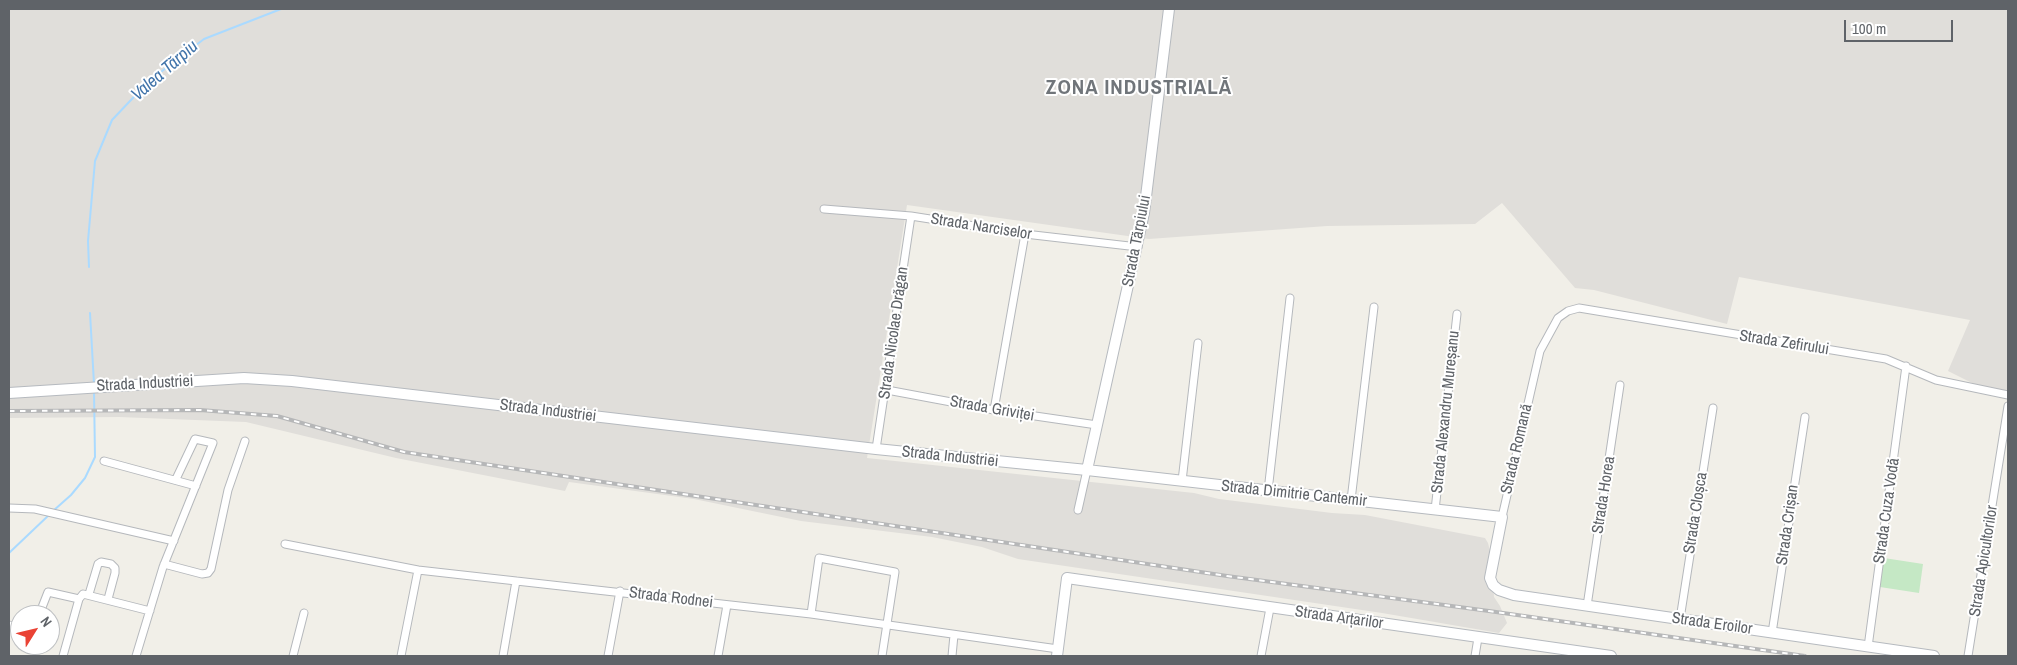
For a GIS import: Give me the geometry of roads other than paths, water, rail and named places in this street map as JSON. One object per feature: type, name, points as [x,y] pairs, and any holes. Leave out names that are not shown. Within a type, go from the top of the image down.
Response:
[{"type":"street","name":"Strada Tărpiului","points":[[1086,470],[1138,247],[1144,213],[1169,9]]},
{"type":"street","name":"Strada Narciselor","points":[[824,209],[911,216],[1025,234],[1138,247]]},
{"type":"street","name":"Strada Nicolae Drăgan","points":[[876,450],[887,390],[911,216]]},
{"type":"street","points":[[994,410],[1025,234]]},
{"type":"street","points":[[1268,491],[1290,298]]},
{"type":"street","points":[[1351,500],[1374,307]]},
{"type":"street","name":"Strada Zefirului","points":[[1558,318],[1568,311],[1579,308],[1886,358],[1936,380],[2008,395]]},
{"type":"street","name":"Strada Alexandru Mureșanu","points":[[1435,510],[1457,314]]},
{"type":"street","name":"Strada Romană","points":[[1492,585],[1490,578],[1492,564],[1540,351],[1558,318]]},
{"type":"street","points":[[1182,482],[1198,344]]},
{"type":"street","name":"Strada Cuza Vodă","points":[[1867,652],[1906,366]]},
{"type":"street","name":"Strada Industriei","points":[[9,393],[244,378],[292,381],[876,450],[1086,470]]},
{"type":"street","name":"Strada Horea","points":[[1587,606],[1620,385]]},
{"type":"street","name":"Strada Griviței","points":[[887,390],[994,410],[1097,426]]},
{"type":"street","name":"Strada Apicultorilor","points":[[1968,656],[2008,406]]},
{"type":"street","name":"Strada Cloșca","points":[[1680,619],[1713,408]]},
{"type":"street","name":"Strada Crișan","points":[[1772,633],[1804,417]]},
{"type":"street","points":[[136,656],[164,564],[213,442],[195,439],[176,479]]},
{"type":"street","points":[[164,564],[202,574],[211,569],[228,490],[245,440]]},
{"type":"street","points":[[104,461],[176,479],[196,486]]},
{"type":"street","points":[[1078,510],[1086,470]]},
{"type":"street","name":"Strada Dimitrie Cantemir","points":[[1086,470],[1502,517]]},
{"type":"street","points":[[9,508],[35,510],[174,541]]},
{"type":"street","name":"Strada Rodnei","points":[[285,544],[418,570],[620,591],[812,614],[1058,653]]},
{"type":"street","points":[[812,614],[819,558],[895,572],[882,656]]},
{"type":"street","points":[[89,594],[98,564],[102,562],[110,564],[115,568],[115,573],[108,599]]},
{"type":"street","points":[[401,656],[418,570]]},
{"type":"street","name":"Strada Arțarilor","points":[[1058,653],[1067,578],[1611,656]]},
{"type":"street","points":[[503,656],[516,581]]},
{"type":"street","name":"Strada Eroilor","points":[[1492,585],[1499,590],[1514,595],[1772,633],[1867,652],[1934,656]]},
{"type":"street","points":[[608,656],[620,591]]},
{"type":"street","points":[[43,605],[48,592],[79,599]]},
{"type":"street","points":[[63,656],[79,599],[83,594],[150,610]]},
{"type":"street","points":[[718,656],[727,605]]},
{"type":"street","points":[[1261,656],[1270,608]]},
{"type":"street","points":[[293,656],[304,613]]},
{"type":"street","points":[[952,656],[954,635]]},
{"type":"street","points":[[1475,656],[1478,638]]},
{"type":"waterway","name":"Valea Tărpiu","points":[[89,267],[88,241],[95,161],[112,120],[149,81],[204,39],[281,9]]},
{"type":"waterway","name":"Valea Tărpiu","points":[[90,313],[94,384]]},
{"type":"waterway","name":"Valea Tărpiu","points":[[53,511],[71,495],[85,478],[95,457],[94,391]]},
{"type":"waterway","name":"Valea Tărpiu","points":[[9,553],[50,514]]},
{"type":"railway","points":[[9,411],[200,410],[277,416],[404,452],[1227,576],[1805,656]]},
{"type":"district","name":"ZONA INDUSTRIALĂ","points":[[1139,88]]}]
